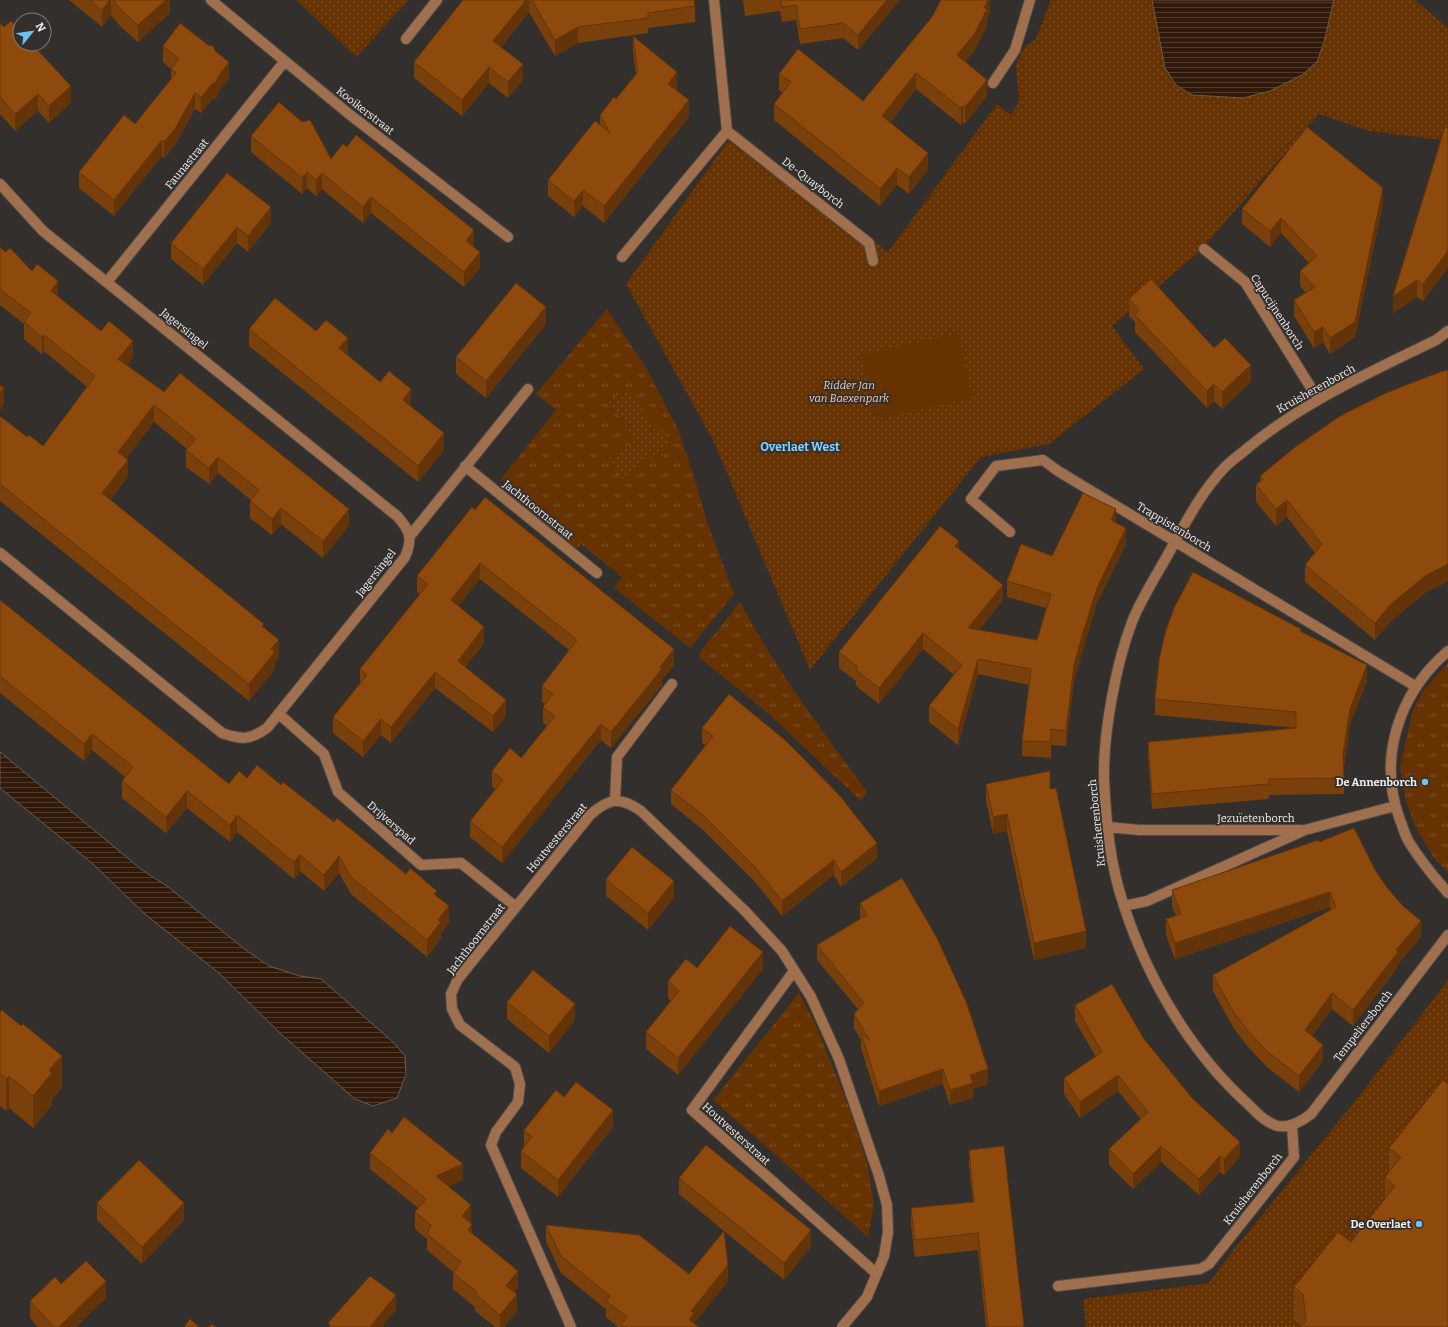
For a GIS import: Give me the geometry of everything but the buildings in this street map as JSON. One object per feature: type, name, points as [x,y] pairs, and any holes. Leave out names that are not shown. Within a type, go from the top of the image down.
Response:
[{"type":"street","name":"Kooikerstraat","points":[[211,0],[349,114],[508,237]]},
{"type":"street","points":[[406,39],[437,0]]},
{"type":"street","points":[[622,257],[727,131],[714,0]]},
{"type":"street","points":[[993,83],[1015,50],[1030,0]]},
{"type":"street","name":"Faunastraat","points":[[107,282],[285,62]]},
{"type":"street","name":"De-Quayborch","points":[[727,131],[869,243],[873,261]]},
{"type":"street","name":"Jagersingel","points":[[0,184],[43,231],[397,516],[406,526],[410,536],[410,547],[405,557],[268,728],[256,735],[239,739],[222,733],[0,553]]},
{"type":"street","name":"Capucijnenborch","points":[[1204,249],[1245,282],[1318,399]]},
{"type":"street","name":"Kruisherenborch","points":[[1058,1286],[1200,1269],[1209,1264],[1294,1157],[1292,1125],[1278,1126],[1265,1120],[1235,1093],[1203,1055],[1167,1003],[1138,944],[1124,906],[1112,865],[1104,776],[1108,725],[1117,669],[1132,620],[1194,507],[1225,467],[1276,425],[1318,399],[1436,340],[1448,331]]},
{"type":"street","points":[[410,536],[528,389]]},
{"type":"street","name":"Trappistenborch","points":[[1010,532],[971,499],[996,466],[1043,460],[1058,471],[1415,686]]},
{"type":"street","name":"Jachthoornstraat","points":[[465,466],[596,573]]},
{"type":"street","points":[[1448,651],[1438,659],[1415,686],[1398,721],[1389,766],[1395,806],[1408,841],[1448,893]]},
{"type":"street","points":[[672,684],[617,757],[615,801],[628,802],[642,811],[745,911],[782,951],[811,997],[839,1059],[879,1176],[887,1205],[888,1232],[884,1256],[866,1297],[842,1327]]},
{"type":"street","name":"Drijverspad","points":[[279,714],[324,754],[338,792],[421,865],[461,863],[516,907]]},
{"type":"street","name":"Houtvesterstraat","points":[[516,907],[590,815],[601,805],[615,801]]},
{"type":"street","points":[[1305,830],[1395,806]]},
{"type":"street","name":"Jezuïetenborch","points":[[1108,827],[1139,830],[1305,830]]},
{"type":"street","name":"Jezuïetenborch","points":[[1124,906],[1147,901],[1305,830]]},
{"type":"street","name":"Jachthoornstraat","points":[[516,907],[458,979],[451,994],[452,1009],[460,1025],[515,1067],[520,1084],[518,1102],[496,1132],[491,1145],[571,1327]]},
{"type":"street","name":"Tempeliersborch","points":[[1292,1125],[1302,1121],[1311,1114],[1448,935]]},
{"type":"street","name":"Houtvesterstraat","points":[[794,971],[692,1110],[877,1274]]},
{"type":"green space","points":[[296,0],[409,0],[356,57]]},
{"type":"green space","name":"Ridder Jan van Baexenpark","points":[[1051,0],[1415,0],[1448,28],[1448,141],[1369,131],[1319,114],[1199,252],[1112,326],[1144,369],[1049,444],[981,457],[810,670],[713,440],[626,284],[736,130],[888,252],[997,104],[1011,115],[1019,101],[1016,64],[1024,48],[1036,39]]},
{"type":"green space","points":[[607,309],[646,368],[678,429],[708,525],[734,594],[690,648],[614,588],[622,577],[581,544],[577,549],[516,501],[521,495],[501,479],[556,410],[536,394]]},
{"type":"green space","points":[[958,333],[972,398],[876,419],[861,355]]},
{"type":"green space","points":[[627,388],[650,421],[664,431],[671,443],[621,479],[608,460],[636,440],[609,401]]},
{"type":"green space","points":[[740,602],[784,676],[867,792],[861,801],[768,713],[700,658],[700,652]]},
{"type":"green space","name":"De Annenborch","points":[[1448,663],[1448,873],[1434,858],[1415,826],[1405,798],[1400,766],[1413,710],[1423,691]]},
{"type":"green space","points":[[1448,980],[1448,1116],[1401,1189],[1304,1327],[1086,1327],[1083,1299],[1209,1283],[1232,1252],[1361,1094]]},
{"type":"green space","points":[[799,993],[815,1023],[847,1102],[867,1162],[874,1205],[868,1237],[713,1100]]},
{"type":"shaded area","points":[[1152,0],[1334,0],[1324,42],[1317,62],[1302,75],[1270,91],[1243,98],[1192,95],[1176,85],[1165,68]]},
{"type":"shaded area","points":[[0,752],[142,870],[167,886],[243,948],[269,966],[300,976],[321,979],[393,1042],[405,1056],[406,1074],[397,1098],[373,1106],[355,1099],[281,1034],[219,973],[146,915],[93,864],[0,788]]},
{"type":"place","name":"De Annenborch","points":[[1425,782]]},
{"type":"place","name":"De Overlaet","points":[[1419,1224]]},
{"type":"district","name":"Overlaet West","points":[[800,447]]}]
